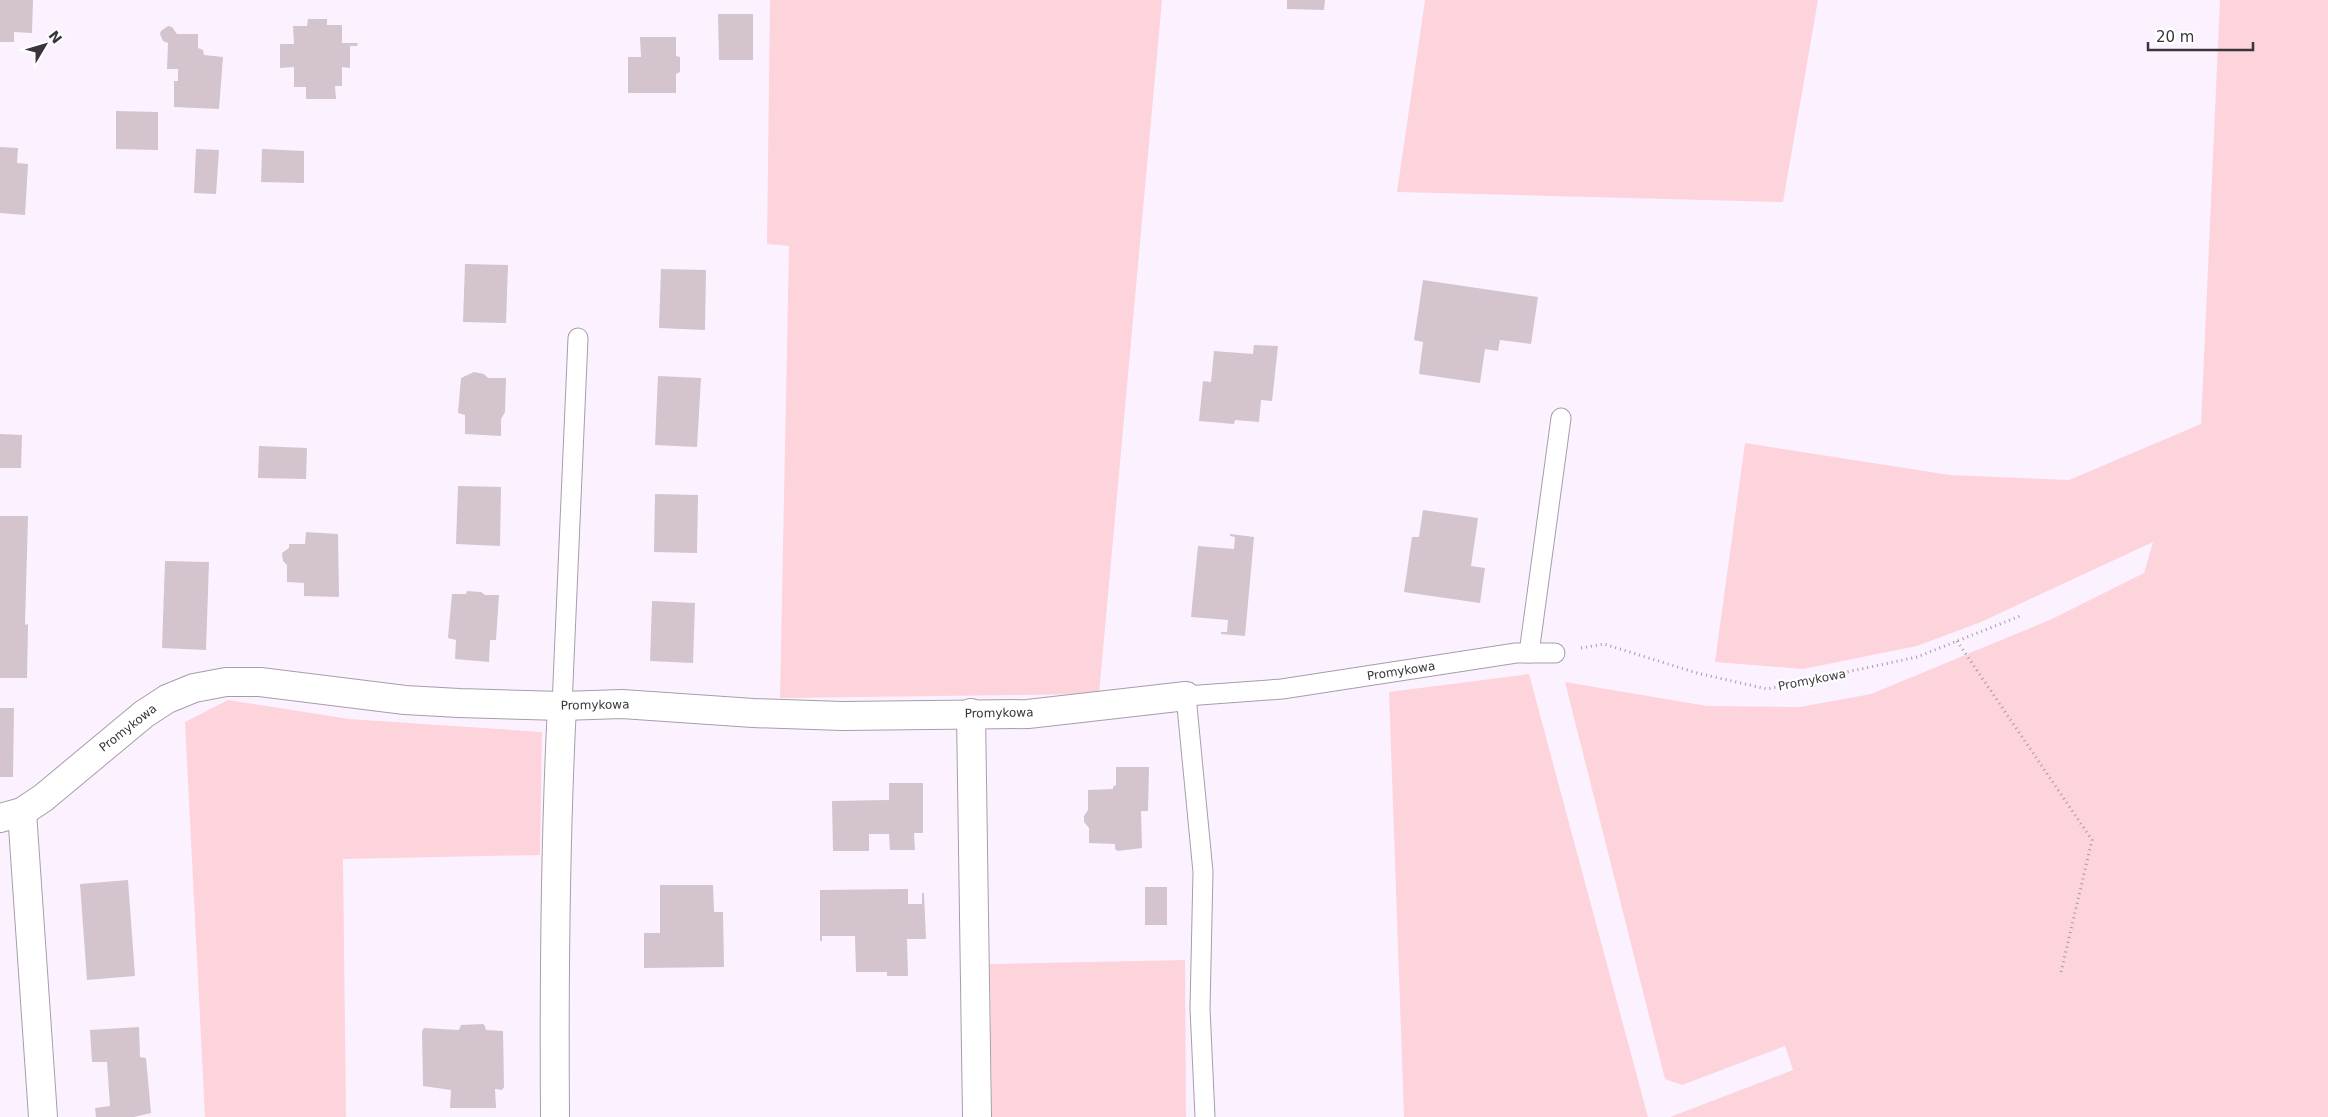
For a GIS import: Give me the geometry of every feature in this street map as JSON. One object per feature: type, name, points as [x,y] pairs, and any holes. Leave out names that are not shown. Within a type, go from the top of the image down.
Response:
[{"type":"street","name":"Promykowa","points":[[11,815],[66,780],[144,714],[167,699],[194,688],[218,684],[260,682],[405,700],[562,706],[622,704],[753,713],[842,716],[971,713],[1028,714],[1186,696]]},
{"type":"street","points":[[555,1117],[554,973],[557,807],[562,706]]},
{"type":"street","points":[[971,713],[977,1117]]},
{"type":"street","points":[[11,815],[43,1117]]},
{"type":"lane","points":[[562,706],[578,338]]},
{"type":"lane","points":[[1529,653],[1561,418]]},
{"type":"lane","name":"Promykowa","points":[[1186,696],[1282,689],[1516,653],[1555,653]]},
{"type":"lane","points":[[1186,696],[1203,872],[1200,1008],[1205,1117]]},
{"type":"path","name":"Promykowa","points":[[1555,653],[1604,644],[1697,673],[1767,689],[1917,657],[2020,616]]},
{"type":"path","points":[[1957,640],[2092,840],[2061,972]]},
{"type":"shaded area","points":[[770,0],[1162,0],[1099,694],[780,698],[789,246],[767,244]]},
{"type":"shaded area","points":[[1425,0],[1818,0],[1783,202],[1397,192]]},
{"type":"shaded area","points":[[2220,0],[2328,0],[2328,1117],[1670,1117],[1793,1070],[1785,1046],[1682,1085],[1665,1079],[1565,682],[1707,706],[1800,707],[1871,694],[2052,619],[2144,573],[2153,542],[1981,622],[1917,646],[1803,669],[1715,662],[1745,443],[1950,475],[2069,480],[2201,424]]},
{"type":"shaded area","points":[[1529,674],[1648,1117],[1404,1117],[1389,692]]},
{"type":"shaded area","points":[[228,700],[349,719],[542,732],[540,855],[343,859],[346,1117],[205,1117],[185,722]]},
{"type":"shaded area","points":[[1185,960],[1186,1117],[992,1117],[990,964]]},
{"type":"building","points":[[0,0],[33,0],[32,33],[14,32],[14,42],[0,42]]},
{"type":"building","points":[[1287,0],[1325,0],[1324,10],[1287,9]]},
{"type":"building","points":[[718,14],[753,14],[753,60],[719,60]]},
{"type":"building","points":[[308,19],[327,19],[327,25],[342,25],[342,43],[358,43],[357,46],[350,46],[350,68],[342,67],[342,86],[335,86],[336,99],[306,99],[306,87],[294,87],[294,67],[280,68],[280,44],[294,44],[293,26],[307,26]]},
{"type":"building","points":[[168,26],[172,27],[177,34],[198,34],[198,48],[203,50],[204,55],[223,57],[219,109],[174,107],[174,81],[178,81],[178,69],[167,69],[168,43],[163,41],[160,34]]},
{"type":"building","points":[[640,37],[676,37],[676,56],[680,57],[680,72],[676,74],[676,93],[628,93],[628,57],[641,57]]},
{"type":"building","points":[[116,111],[158,112],[158,150],[116,149]]},
{"type":"building","points":[[0,147],[18,148],[17,163],[28,164],[25,215],[0,213]]},
{"type":"building","points":[[196,149],[219,150],[216,194],[194,193]]},
{"type":"building","points":[[262,149],[304,151],[304,183],[261,182]]},
{"type":"building","points":[[465,264],[508,265],[506,323],[463,322]]},
{"type":"building","points":[[661,269],[706,270],[705,330],[659,328]]},
{"type":"building","points":[[1423,280],[1538,297],[1531,344],[1500,340],[1498,351],[1485,349],[1480,383],[1419,374],[1423,342],[1414,340]]},
{"type":"building","points":[[1254,345],[1278,346],[1272,401],[1261,400],[1259,422],[1235,420],[1234,424],[1199,421],[1203,381],[1211,382],[1214,351],[1253,354]]},
{"type":"building","points":[[474,372],[484,374],[488,378],[506,378],[505,412],[501,419],[501,436],[465,434],[465,415],[458,413],[461,378]]},
{"type":"building","points":[[658,376],[701,378],[697,447],[655,445]]},
{"type":"building","points":[[0,434],[22,435],[21,468],[0,468]]},
{"type":"building","points":[[259,446],[307,448],[306,479],[258,478]]},
{"type":"building","points":[[458,486],[501,487],[500,546],[456,544]]},
{"type":"building","points":[[655,494],[698,495],[697,553],[654,552]]},
{"type":"building","points":[[1423,510],[1478,518],[1471,566],[1485,568],[1480,603],[1404,592],[1412,537],[1419,537]]},
{"type":"building","points":[[0,516],[28,516],[25,625],[28,624],[27,678],[0,678]]},
{"type":"building","points":[[306,532],[338,534],[339,597],[304,596],[304,583],[287,582],[287,565],[283,561],[282,553],[289,548],[289,544],[305,544]]},
{"type":"building","points":[[1230,534],[1254,537],[1245,636],[1221,634],[1221,632],[1227,632],[1228,620],[1191,617],[1198,546],[1234,549],[1235,537],[1230,536]]},
{"type":"building","points":[[165,561],[209,562],[206,650],[162,648]]},
{"type":"building","points":[[467,591],[481,592],[485,595],[499,595],[496,640],[490,640],[489,662],[455,659],[456,640],[448,638],[452,594],[466,594]]},
{"type":"building","points":[[652,601],[695,603],[693,663],[650,661]]},
{"type":"building","points":[[0,708],[14,708],[13,777],[0,777]]},
{"type":"building","points":[[1116,767],[1149,767],[1148,811],[1141,811],[1142,848],[1118,851],[1115,849],[1115,844],[1089,843],[1089,828],[1084,822],[1084,816],[1088,810],[1088,790],[1113,789],[1116,785]]},
{"type":"building","points":[[889,783],[923,783],[923,833],[914,833],[915,850],[890,850],[889,834],[869,834],[869,851],[833,851],[832,801],[889,800]]},
{"type":"building","points":[[128,880],[135,976],[87,980],[80,884]]},
{"type":"building","points":[[660,885],[713,885],[714,912],[723,912],[724,967],[644,968],[644,933],[660,933]]},
{"type":"building","points":[[1145,887],[1167,887],[1167,925],[1145,925]]},
{"type":"building","points":[[908,889],[908,904],[922,904],[922,893],[924,893],[926,939],[907,939],[908,976],[887,976],[887,972],[856,972],[855,936],[822,936],[822,941],[820,941],[820,890]]},
{"type":"building","points":[[483,1024],[486,1030],[503,1031],[504,1087],[502,1090],[495,1089],[496,1108],[450,1108],[451,1090],[423,1086],[422,1031],[424,1028],[459,1030],[461,1025]]},
{"type":"building","points":[[139,1027],[140,1057],[146,1058],[151,1113],[134,1117],[96,1117],[95,1108],[110,1106],[107,1062],[92,1062],[90,1030]]}]
